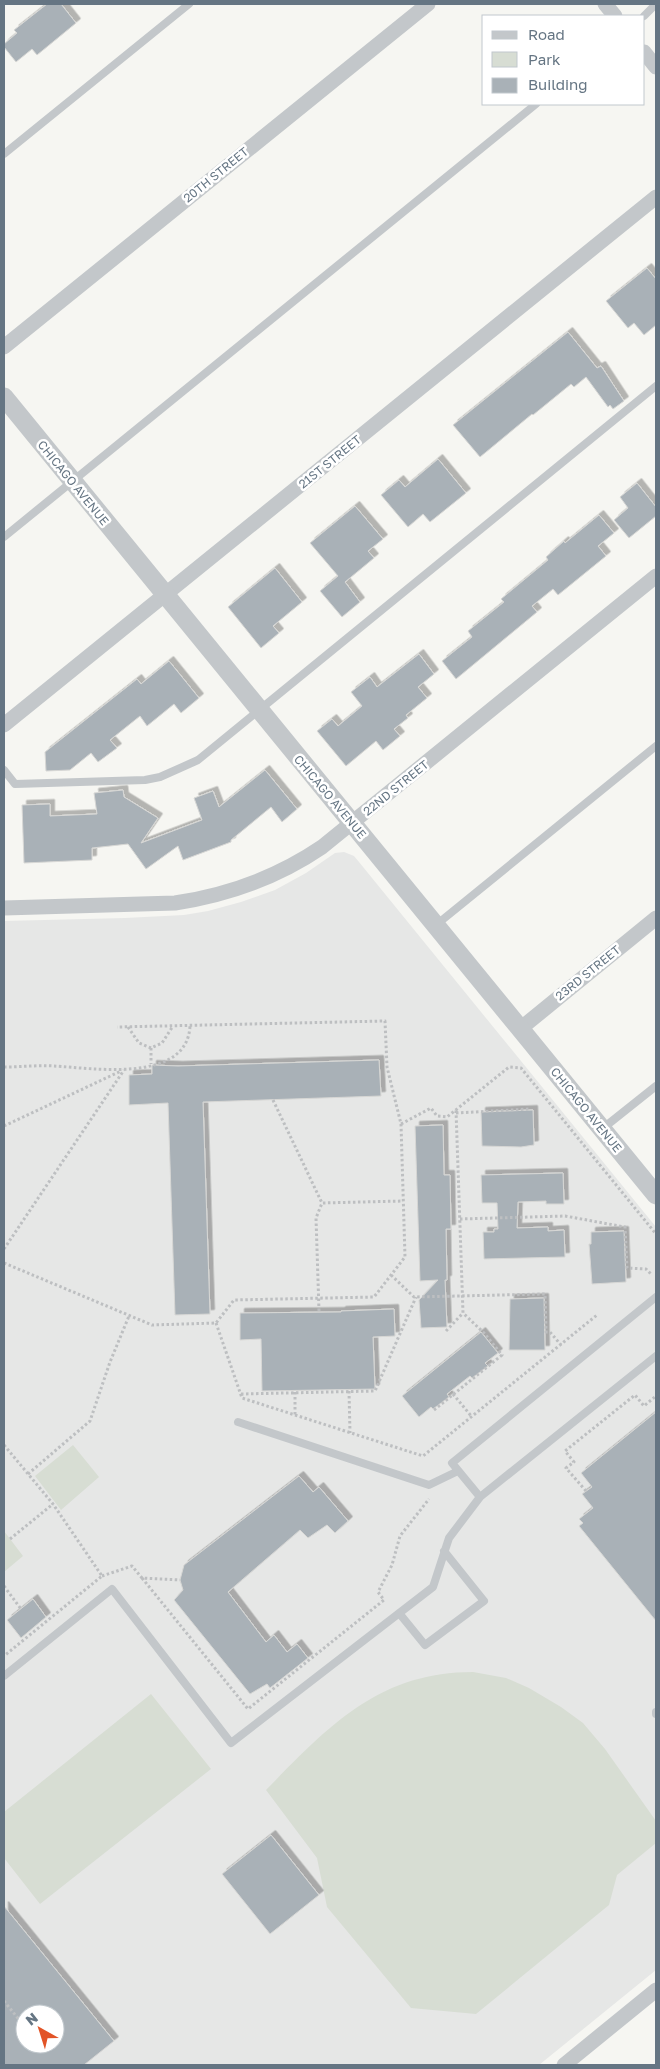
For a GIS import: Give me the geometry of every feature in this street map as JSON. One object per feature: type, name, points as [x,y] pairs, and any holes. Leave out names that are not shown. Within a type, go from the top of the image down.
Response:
[{"type":"street","name":"20TH STREET","points":[[4,347],[428,4]]},
{"type":"street","points":[[605,4],[614,15]]},
{"type":"street","points":[[645,53],[656,67]]},
{"type":"street","name":"21ST STREET","points":[[4,725],[656,197]]},
{"type":"street","name":"CHICAGO AVENUE","points":[[4,397],[656,1195]]},
{"type":"street","name":"22ND STREET","points":[[4,908],[175,903],[217,895],[240,888],[288,868],[322,847],[656,576]]},
{"type":"street","name":"23RD STREET","points":[[520,1029],[656,918]]},
{"type":"street","points":[[564,2065],[656,1990]]},
{"type":"lane","points":[[4,154],[189,4]]},
{"type":"lane","points":[[645,15],[656,4]]},
{"type":"lane","points":[[4,537],[535,105]]},
{"type":"lane","points":[[4,770],[15,784],[145,780],[160,777],[198,760],[656,386]]},
{"type":"lane","points":[[436,925],[656,746]]},
{"type":"lane","points":[[602,1129],[656,1086]]},
{"type":"lane","points":[[480,1497],[452,1463],[656,1298]]},
{"type":"lane","points":[[4,1676],[112,1589],[231,1743],[433,1587],[449,1538],[480,1497],[656,1356]]},
{"type":"lane","points":[[238,1422],[429,1485],[458,1471]]},
{"type":"lane","points":[[399,1613],[425,1645],[484,1601],[444,1551]]},
{"type":"path","points":[[117,1028],[385,1021],[387,1067],[401,1124],[405,1257],[374,1297],[234,1300],[216,1323]]},
{"type":"path","points":[[128,1027],[138,1043],[150,1048],[162,1043],[173,1026]]},
{"type":"path","points":[[4,1066],[139,1070],[151,1064],[167,1060],[178,1053],[188,1038],[190,1026]]},
{"type":"path","points":[[150,1048],[151,1064]]},
{"type":"path","points":[[401,1124],[431,1108],[437,1116],[447,1117],[509,1067],[521,1068],[656,1234]]},
{"type":"path","points":[[4,1126],[114,1073],[124,1070]]},
{"type":"path","points":[[4,1249],[124,1070]]},
{"type":"path","points":[[273,1100],[322,1203],[316,1218],[319,1311]]},
{"type":"path","points":[[456,1111],[530,1108]]},
{"type":"path","points":[[434,1410],[502,1355],[484,1333],[463,1313],[456,1111]]},
{"type":"path","points":[[322,1203],[403,1201]]},
{"type":"path","points":[[460,1219],[565,1216],[625,1227],[628,1268],[646,1268],[650,1274]]},
{"type":"path","points":[[4,1263],[152,1325],[216,1323]]},
{"type":"path","points":[[391,1275],[416,1298],[545,1294],[546,1332],[550,1332],[561,1345]]},
{"type":"path","points":[[241,1394],[375,1390],[416,1298]]},
{"type":"path","points":[[446,1331],[463,1313]]},
{"type":"path","points":[[216,1323],[242,1398],[423,1456],[597,1315]]},
{"type":"path","points":[[28,1474],[90,1421],[110,1362],[129,1316]]},
{"type":"path","points":[[349,1391],[350,1433]]},
{"type":"path","points":[[295,1392],[295,1415]]},
{"type":"path","points":[[454,1394],[472,1417]]},
{"type":"path","points":[[586,1491],[566,1468],[574,1462],[565,1450],[634,1395],[644,1406],[656,1398]]},
{"type":"path","points":[[4,1445],[53,1504],[102,1576]]},
{"type":"path","points":[[4,1656],[102,1576],[132,1566],[248,1709],[384,1600],[378,1592],[392,1565],[400,1536],[429,1499]]},
{"type":"path","points":[[10,1539],[53,1504]]},
{"type":"path","points":[[142,1578],[180,1580]]},
{"type":"path","points":[[4,1586],[21,1609]]},
{"type":"path","points":[[4,2001],[15,2015]]},
{"type":"shaded area","points":[[344,852],[354,856],[656,1227],[656,1970],[539,2065],[4,2065],[4,921],[184,915],[241,902],[275,890],[306,873],[335,853]]},
{"type":"green space","points":[[73,1445],[99,1477],[61,1510],[35,1476]]},
{"type":"green space","points":[[4,1531],[23,1556],[4,1572]]},
{"type":"green space","points":[[473,1672],[506,1678],[529,1688],[583,1723],[605,1749],[656,1821],[656,1843],[617,1875],[609,1905],[476,2014],[411,2008],[327,1907],[317,1858],[266,1790],[311,1745],[357,1707],[382,1693],[409,1682],[439,1674]]},
{"type":"green space","points":[[151,1694],[211,1769],[40,1904],[4,1858],[4,1812]]},
{"type":"building","points":[[47,4],[61,4],[76,23],[37,55],[32,49],[16,62],[4,47],[4,44],[17,33],[14,30]]},
{"type":"building","points":[[647,268],[656,279],[656,325],[644,335],[634,323],[628,328],[606,301]]},
{"type":"building","points":[[568,332],[597,368],[601,366],[624,401],[613,409],[610,405],[608,407],[586,377],[574,387],[571,384],[480,457],[453,425]]},
{"type":"building","points":[[438,459],[466,493],[430,522],[423,514],[408,527],[381,495],[399,480],[405,487]]},
{"type":"building","points":[[637,483],[656,507],[656,516],[629,538],[614,520],[628,508],[620,497]]},
{"type":"building","points":[[355,506],[383,539],[368,551],[374,558],[345,582],[360,602],[342,617],[320,591],[338,576],[310,543]]},
{"type":"building","points":[[599,515],[614,533],[598,546],[606,556],[558,595],[553,589],[532,606],[537,612],[456,679],[442,661],[472,637],[468,631],[504,602],[501,599],[548,560],[546,557],[564,541],[565,543]]},
{"type":"building","points":[[275,568],[302,602],[273,626],[279,633],[261,648],[228,607]]},
{"type":"building","points":[[419,654],[434,674],[418,687],[427,698],[406,715],[408,718],[394,729],[400,736],[383,750],[376,741],[346,766],[317,731],[332,719],[338,726],[362,706],[351,692],[370,677],[377,687]]},
{"type":"building","points":[[169,661],[199,698],[181,713],[174,704],[147,726],[140,716],[110,740],[117,748],[98,762],[91,753],[70,770],[46,771],[45,752],[137,679],[141,684]]},
{"type":"building","points":[[265,770],[297,809],[282,822],[271,807],[231,840],[231,842],[183,860],[178,846],[146,869],[128,844],[92,848],[92,860],[24,863],[22,805],[50,804],[50,816],[97,814],[94,793],[123,790],[124,797],[158,818],[141,843],[202,820],[194,798],[213,791],[219,807]]},
{"type":"building","points":[[379,1060],[381,1096],[203,1102],[210,1314],[175,1315],[168,1103],[129,1105],[129,1075],[152,1074],[152,1065],[178,1066]]},
{"type":"building","points":[[533,1110],[534,1145],[521,1147],[482,1146],[481,1112]]},
{"type":"building","points":[[443,1125],[444,1175],[450,1175],[451,1229],[446,1229],[447,1280],[445,1280],[447,1327],[421,1328],[419,1300],[438,1280],[420,1281],[415,1126]]},
{"type":"building","points":[[563,1173],[564,1204],[546,1204],[546,1201],[518,1202],[517,1228],[548,1227],[548,1231],[564,1230],[565,1257],[484,1259],[483,1232],[494,1232],[494,1229],[498,1229],[497,1203],[482,1203],[481,1175]]},
{"type":"building","points":[[624,1231],[626,1282],[592,1284],[589,1244],[591,1244],[591,1232]]},
{"type":"building","points":[[544,1298],[545,1350],[509,1350],[510,1299]]},
{"type":"building","points":[[394,1309],[395,1336],[373,1337],[375,1389],[262,1391],[261,1339],[240,1340],[240,1313],[341,1312]]},
{"type":"building","points":[[481,1332],[498,1353],[485,1363],[488,1366],[472,1378],[470,1376],[447,1394],[449,1397],[433,1409],[431,1407],[419,1417],[402,1396]]},
{"type":"building","points":[[656,1412],[656,1621],[579,1526],[583,1523],[579,1519],[593,1508],[582,1494],[592,1487],[581,1473]]},
{"type":"building","points":[[299,1476],[313,1492],[319,1487],[348,1521],[335,1533],[327,1525],[308,1538],[300,1530],[228,1592],[266,1642],[274,1635],[287,1652],[297,1644],[308,1658],[270,1688],[267,1684],[250,1694],[174,1600],[183,1590],[180,1580],[184,1565]]},
{"type":"building","points":[[33,1599],[46,1617],[21,1638],[7,1620]]},
{"type":"building","points":[[271,1835],[319,1895],[270,1934],[222,1874]]},
{"type":"building","points":[[4,1906],[114,2041],[84,2065],[4,2065]]}]
